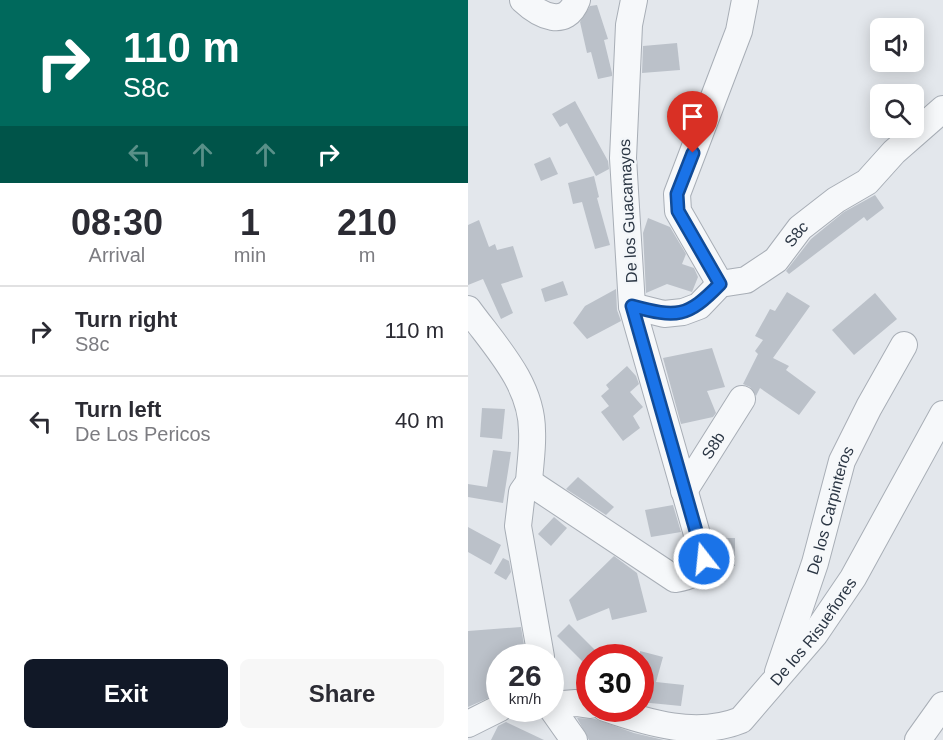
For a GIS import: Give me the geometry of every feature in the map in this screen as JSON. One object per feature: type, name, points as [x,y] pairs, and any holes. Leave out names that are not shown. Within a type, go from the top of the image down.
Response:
[{"type":"street","points":[[523,0],[537,13],[551,18],[562,16],[574,8],[578,0]]},
{"type":"street","name":"De los Guacamayos","points":[[529,482],[675,579],[689,577],[699,570],[704,559],[632,306],[622,158],[629,25],[634,0]]},
{"type":"street","points":[[632,306],[664,314],[683,312],[699,306],[720,284],[678,211],[677,194],[740,31],[745,0]]},
{"type":"street","name":"S8c","points":[[720,284],[746,280],[776,260],[800,228],[836,200],[867,182],[894,152],[943,109]]},
{"type":"street","points":[[468,309],[513,370],[526,400],[532,429],[529,482],[522,492],[518,526],[539,644]]},
{"type":"street","name":"De los Carpinteros","points":[[774,683],[815,563],[842,461],[904,345]]},
{"type":"street","name":"S8b","points":[[684,490],[714,447],[742,399]]},
{"type":"street","name":"De los Risueñores","points":[[654,722],[699,729],[726,726],[736,730],[815,634],[853,578],[943,414]]},
{"type":"street","points":[[918,740],[943,705]]},
{"type":"street","points":[[468,724],[486,715]]},
{"type":"street","points":[[561,722],[573,740]]},
{"type":"building","points":[[597,5],[608,39],[604,40],[612,73],[612,76],[598,79],[591,52],[587,53],[580,22],[590,6]]},
{"type":"building","points":[[677,43],[680,70],[642,73],[643,46]]},
{"type":"building","points":[[575,101],[608,161],[609,169],[596,176],[567,123],[560,127],[552,114]]},
{"type":"building","points":[[550,157],[558,174],[541,181],[534,164]]},
{"type":"building","points":[[594,176],[599,197],[597,198],[610,245],[595,249],[582,202],[573,204],[568,183]]},
{"type":"building","points":[[875,195],[884,208],[867,221],[864,217],[789,274],[786,271],[811,239],[844,212]]},
{"type":"building","points":[[648,218],[670,227],[686,254],[682,264],[694,268],[698,277],[692,292],[667,284],[646,293],[643,233]]},
{"type":"building","points":[[479,220],[489,247],[495,244],[497,250],[513,246],[523,277],[501,284],[513,313],[501,319],[483,279],[468,285],[468,225]]},
{"type":"building","points":[[563,281],[568,295],[545,302],[541,289]]},
{"type":"building","points":[[616,289],[617,310],[621,321],[587,339],[573,323],[585,306]]},
{"type":"building","points":[[787,292],[810,306],[773,358],[789,366],[786,370],[816,392],[799,415],[760,388],[756,396],[750,387],[743,384],[758,354],[755,351],[763,340],[755,336],[770,309],[775,311]]},
{"type":"building","points":[[875,293],[897,319],[854,355],[832,330]]},
{"type":"building","points":[[712,348],[725,387],[707,391],[716,413],[713,417],[681,424],[663,358]]},
{"type":"building","points":[[627,366],[636,376],[639,384],[630,392],[643,407],[633,416],[640,428],[623,441],[601,412],[609,406],[601,396],[609,389],[606,385]]},
{"type":"building","points":[[482,408],[505,409],[502,439],[480,437]]},
{"type":"building","points":[[493,450],[511,452],[503,503],[468,497],[468,484],[487,487]]},
{"type":"building","points":[[578,477],[614,507],[606,515],[566,489]]},
{"type":"building","points":[[673,505],[681,532],[651,537],[645,510]]},
{"type":"building","points":[[554,517],[567,528],[551,546],[538,534]]},
{"type":"building","points":[[468,527],[501,545],[491,565],[468,552]]},
{"type":"building","points":[[714,538],[735,538],[735,566],[717,566],[718,555]]},
{"type":"building","points":[[614,556],[637,573],[647,612],[612,620],[609,608],[577,621],[569,600]]},
{"type":"building","points":[[503,558],[509,561],[511,572],[506,580],[494,573]]},
{"type":"building","points":[[569,624],[589,644],[576,644],[576,655],[557,636]]},
{"type":"building","points":[[521,627],[524,644],[486,644],[486,699],[468,707],[468,631]]},
{"type":"building","points":[[654,655],[663,657],[656,682],[684,685],[681,706],[654,703]]},
{"type":"building","points":[[506,722],[544,740],[491,740],[498,726]]},
{"type":"building","points":[[579,722],[603,722],[634,733],[664,740],[589,740]]},
{"type":"route","points":[[693,153],[677,194],[678,211],[720,284],[699,306],[683,312],[664,314],[632,306],[704,559]]}]
